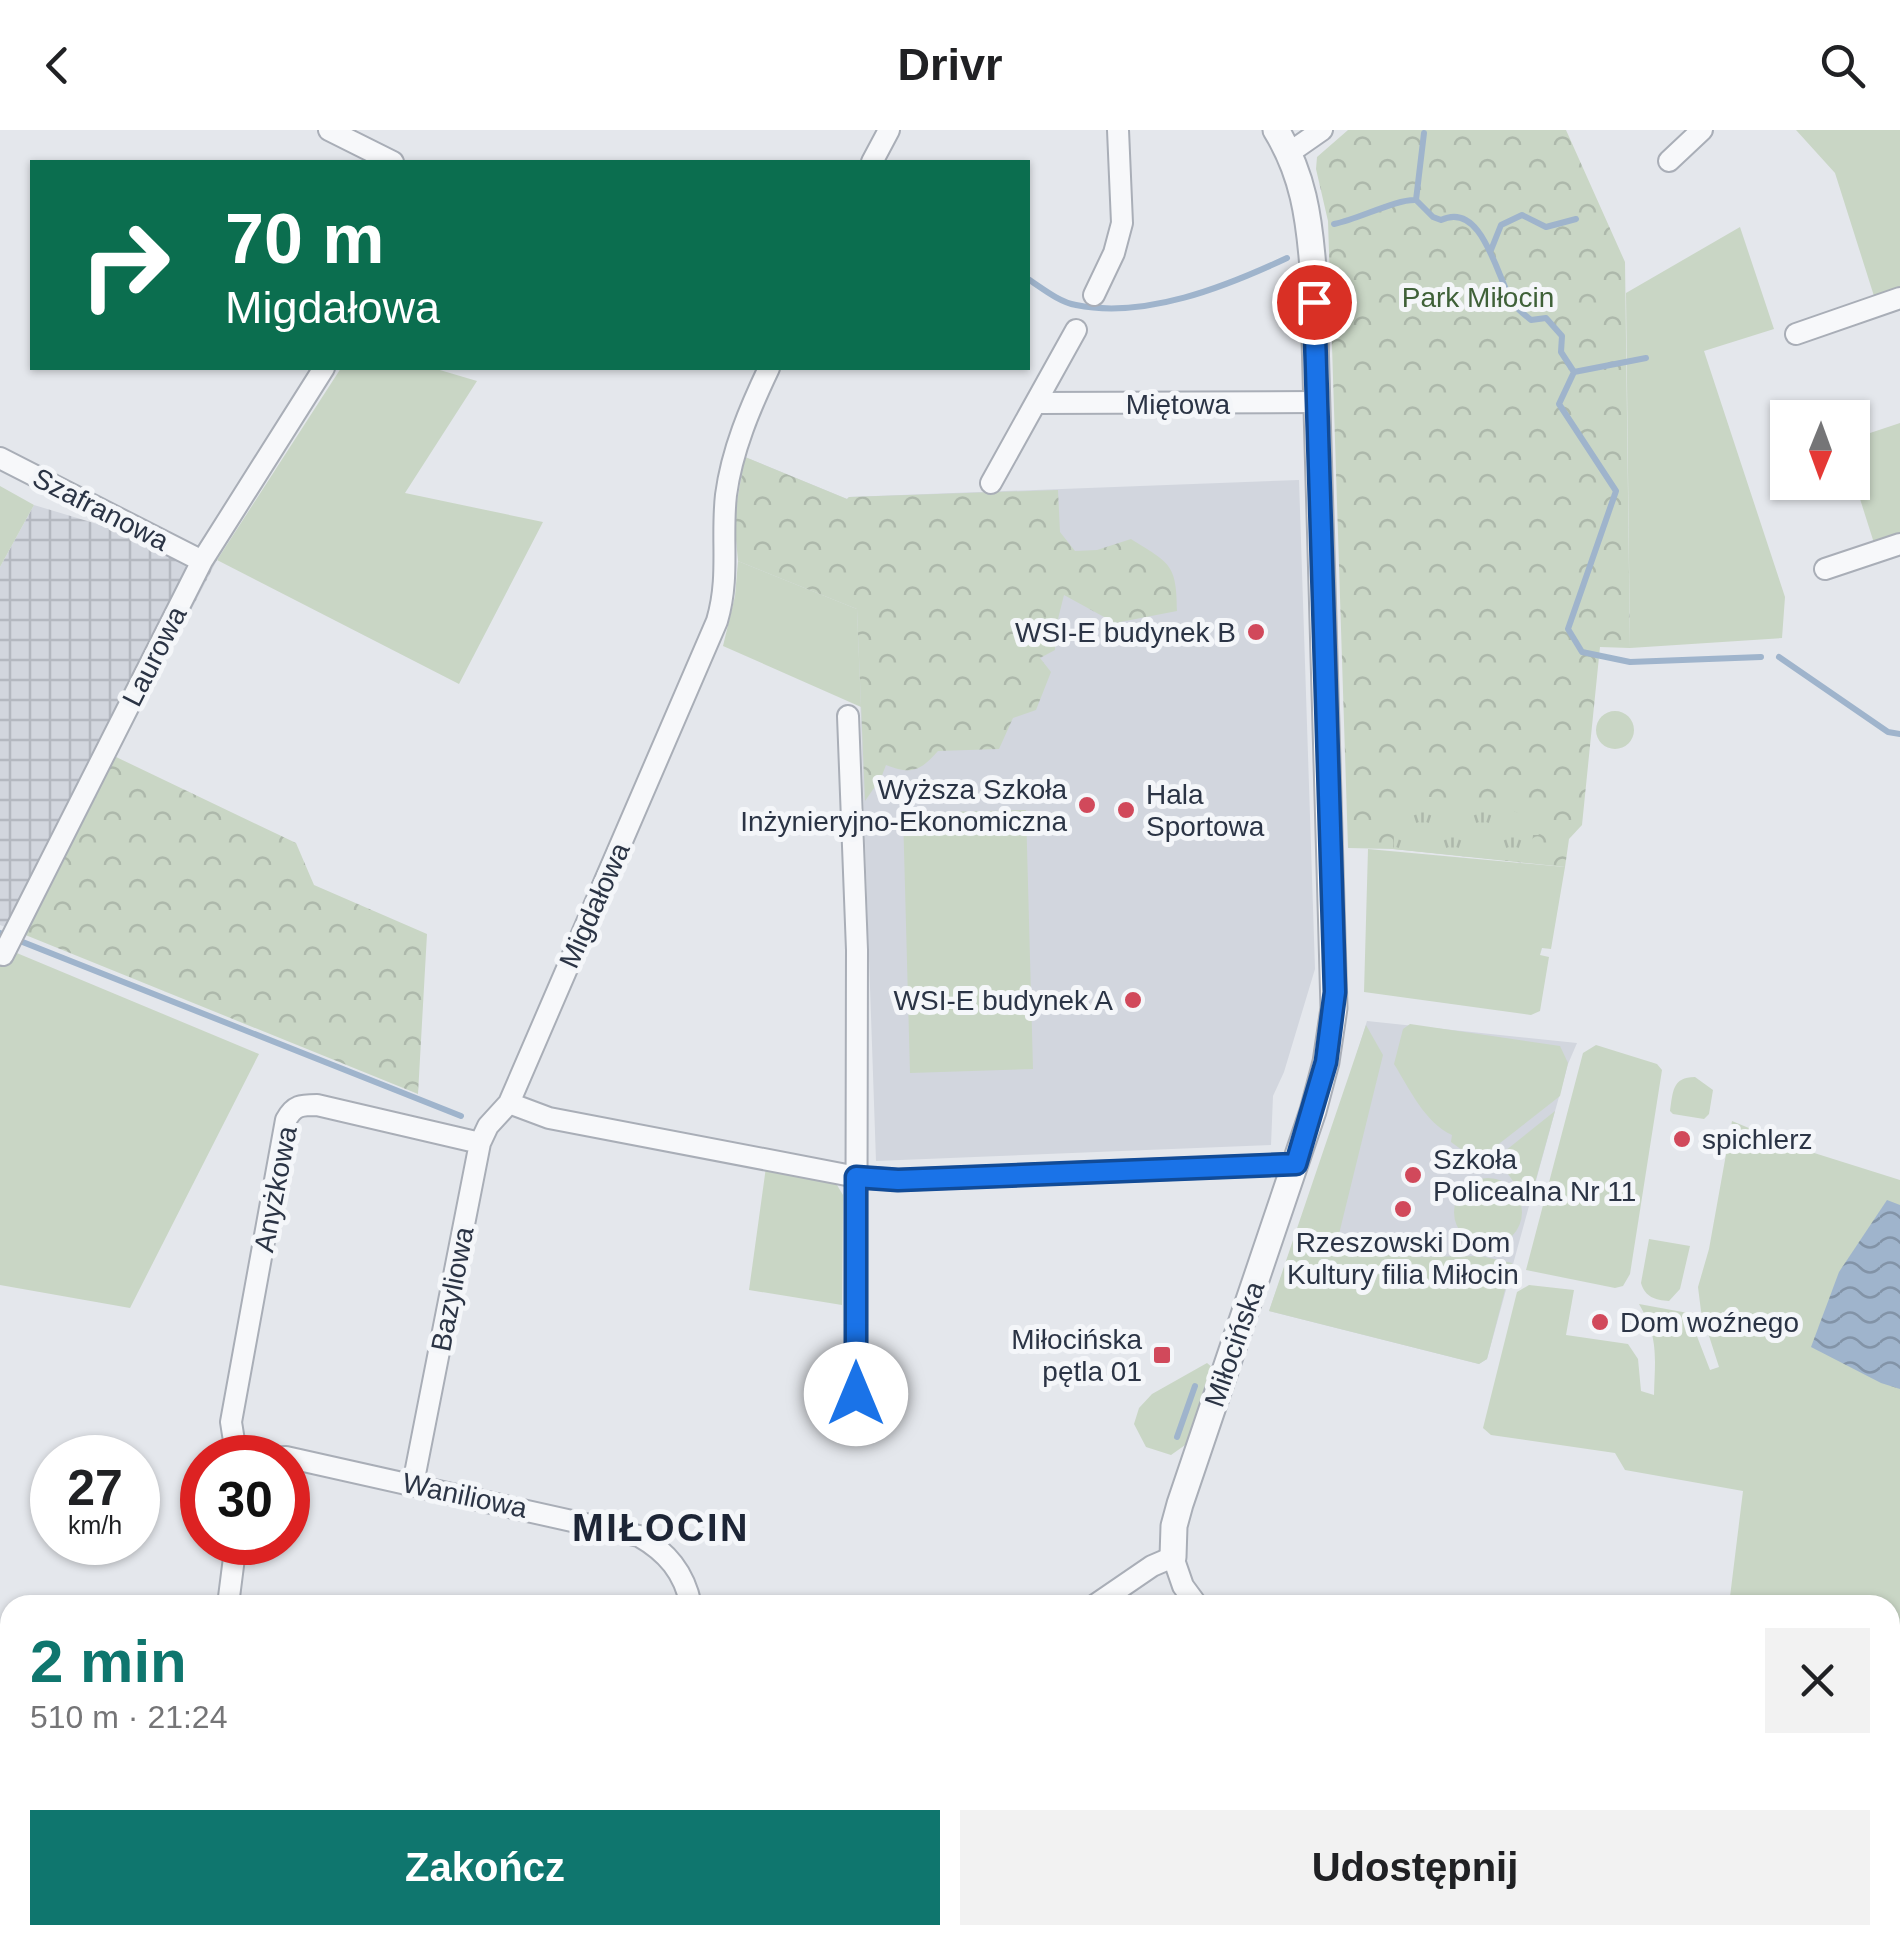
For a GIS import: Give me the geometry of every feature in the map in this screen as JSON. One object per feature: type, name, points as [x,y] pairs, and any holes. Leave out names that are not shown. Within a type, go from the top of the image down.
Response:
[{"type":"street","points":[[329,130],[388,160]]},
{"type":"street","points":[[873,160],[889,130]]},
{"type":"street","points":[[1094,296],[1114,254],[1122,223],[1118,130]]},
{"type":"street","name":"Miłocińska","points":[[1172,1557],[1180,1504],[1296,1164],[1326,1062],[1335,992],[1318,402],[1308,212],[1289,154],[1276,130]]},
{"type":"street","points":[[1289,154],[1322,130]]},
{"type":"street","points":[[1669,161],[1702,130]]},
{"type":"street","points":[[1796,334],[1900,298]]},
{"type":"street","points":[[991,483],[1076,330]]},
{"type":"street","name":"Laurowa","points":[[3,955],[202,561],[323,370]]},
{"type":"street","name":"Migdałowa","points":[[509,1103],[716,620],[725,593],[726,497],[732,464],[768,370]]},
{"type":"street","name":"Miętowa","points":[[1038,403],[1318,402]]},
{"type":"street","name":"Szafranowa","points":[[0,458],[202,561]]},
{"type":"street","points":[[1824,569],[1900,544]]},
{"type":"street","points":[[848,716],[857,950],[856,1432]]},
{"type":"street","points":[[509,1103],[550,1118],[856,1177],[898,1180],[1296,1164]]},
{"type":"street","name":"Bazyliowa","points":[[413,1484],[480,1143],[488,1126],[509,1103]]},
{"type":"street","name":"Anyżkowa","points":[[233,1435],[232,1422],[286,1120],[292,1109],[317,1105],[480,1143]]},
{"type":"street","name":"Waniliowa","points":[[310,1462],[638,1536],[668,1556],[688,1595]]},
{"type":"street","points":[[1110,1595],[1172,1557],[1190,1595]]},
{"type":"street","points":[[229,1595],[233,1565]]},
{"type":"shaded area","name":"Wyższa Szkoła Inżynieryjno-Ekonomiczna","points":[[745,457],[847,499],[1299,480],[1315,969],[1273,1096],[1271,1145],[876,1161],[857,609],[738,561],[740,478]]},
{"type":"shaded area","points":[[34,505],[217,560],[23,934],[0,925],[0,567]]},
{"type":"shaded area","points":[[1367,1021],[1577,1043],[1487,1359],[1479,1364],[1269,1311]]},
{"type":"green space","name":"Park Miłocin","points":[[1348,130],[1566,130],[1625,262],[1630,648],[1600,647],[1582,825],[1569,839],[1565,867],[1348,848],[1328,221],[1316,169],[1317,157]]},
{"type":"green space","points":[[1796,130],[1900,130],[1900,288],[1874,296],[1835,173]]},
{"type":"green space","points":[[1740,227],[1774,329],[1704,351],[1785,597],[1782,638],[1630,648],[1626,293]]},
{"type":"green space","points":[[340,370],[440,370],[477,381],[405,493],[543,522],[459,684],[217,560]]},
{"type":"green space","points":[[1900,423],[1900,535],[1874,543],[1860,500],[1870,500],[1870,433]]},
{"type":"green space","points":[[745,457],[847,499],[1058,490],[1060,532],[1075,551],[1097,550],[1131,539],[1168,566],[1175,583],[1177,611],[1115,623],[1064,595],[1055,650],[1040,658],[1051,672],[1036,710],[1013,718],[999,749],[938,751],[920,767],[909,770],[886,765],[865,801],[857,609],[738,561],[734,518]]},
{"type":"green space","points":[[0,486],[34,505],[0,567]]},
{"type":"green space","points":[[738,561],[857,609],[861,707],[723,646],[735,596]]},
{"type":"green space","points":[[1615,711],[1629,716],[1634,730],[1629,744],[1615,749],[1601,744],[1596,730],[1601,716]]},
{"type":"green space","points":[[114,756],[296,843],[314,885],[427,934],[418,1094],[23,934]]},
{"type":"green space","points":[[1405,794],[1499,805],[1531,818],[1539,835],[1533,835],[1530,863],[1393,849]]},
{"type":"green space","points":[[1026,810],[1033,1069],[910,1073],[903,813]]},
{"type":"green space","points":[[1368,849],[1565,867],[1551,949],[1542,948],[1540,955],[1549,957],[1540,1011],[1531,1015],[1364,992]]},
{"type":"green space","points":[[0,946],[259,1054],[130,1308],[0,1285]]},
{"type":"green space","points":[[1410,1024],[1560,1046],[1568,1063],[1560,1096],[1477,1161],[1451,1142],[1452,1135],[1426,1114],[1394,1064],[1403,1029]]},
{"type":"green space","points":[[1366,1025],[1383,1055],[1338,1238],[1415,1257],[1481,1256],[1512,1263],[1487,1359],[1479,1364],[1269,1311]]},
{"type":"green space","points":[[1596,1045],[1657,1064],[1662,1070],[1630,1274],[1623,1286],[1615,1288],[1526,1270],[1583,1053]]},
{"type":"green space","points":[[1695,1077],[1713,1090],[1709,1114],[1704,1119],[1673,1114],[1670,1111],[1675,1087],[1682,1080]]},
{"type":"green space","points":[[1555,1111],[1529,1204],[1508,1174],[1485,1167]]},
{"type":"green space","points":[[1732,1121],[1792,1146],[1900,1180],[1900,1595],[1730,1595],[1743,1491],[1625,1470],[1615,1453],[1491,1435],[1483,1428],[1517,1292],[1529,1285],[1574,1290],[1566,1335],[1628,1344],[1638,1359],[1641,1391],[1654,1395],[1655,1358],[1650,1327],[1639,1304],[1688,1313],[1710,1370],[1719,1367],[1701,1311],[1698,1287],[1709,1249]]},
{"type":"green space","points":[[766,1167],[834,1180],[843,1195],[842,1305],[749,1290]]},
{"type":"green space","points":[[1488,1178],[1512,1188],[1522,1212],[1512,1236],[1488,1246],[1464,1236],[1454,1212],[1464,1188]]},
{"type":"green space","points":[[1649,1239],[1690,1246],[1680,1289],[1669,1301],[1651,1297],[1641,1283]]},
{"type":"green space","points":[[1207,1363],[1213,1368],[1188,1443],[1171,1455],[1146,1447],[1134,1424],[1139,1408],[1152,1394]]},
{"type":"water","points":[[1887,1200],[1900,1205],[1900,1389],[1811,1347],[1839,1272]]},
{"type":"waterway","points":[[1416,200],[1424,133]]},
{"type":"waterway","points":[[1334,224],[1416,200],[1433,217],[1468,221],[1487,245],[1515,305],[1531,320],[1546,318],[1562,336],[1561,352],[1574,372],[1559,404],[1616,491],[1568,629],[1582,652],[1630,662],[1761,657]]},
{"type":"waterway","points":[[1491,250],[1501,225],[1522,215],[1546,227],[1576,219]]},
{"type":"waterway","points":[[1030,280],[1070,303],[1129,308],[1184,298],[1287,258]]},
{"type":"waterway","points":[[1574,372],[1646,358]]},
{"type":"waterway","points":[[1779,657],[1888,732],[1900,734]]},
{"type":"waterway","points":[[0,933],[461,1116]]},
{"type":"waterway","points":[[1177,1437],[1195,1386]]},
{"type":"place","name":"WSI-E budynek B","points":[[1256,632]]},
{"type":"place","name":"Wyższa Szkoła Inżynieryjno-Ekonomiczna","points":[[1087,805]]},
{"type":"place","name":"Hala Sportowa","points":[[1126,810]]},
{"type":"place","name":"WSI-E budynek A","points":[[1133,1000]]},
{"type":"place","name":"spichlerz","points":[[1682,1139]]},
{"type":"place","name":"Szkoła Policealna Nr 11","points":[[1413,1175]]},
{"type":"place","name":"Rzeszowski Dom Kultury filia Miłocin","points":[[1403,1209]]},
{"type":"place","name":"Dom woźnego","points":[[1600,1322]]},
{"type":"place","name":"Miłocińska pętla 01","points":[[1162,1355]]},
{"type":"district","name":"MIŁOCIN","points":[[661,1528]]},
{"type":"route","points":[[856,1394],[856,1177],[898,1180],[1296,1164],[1326,1062],[1335,992],[1314,302]]}]
